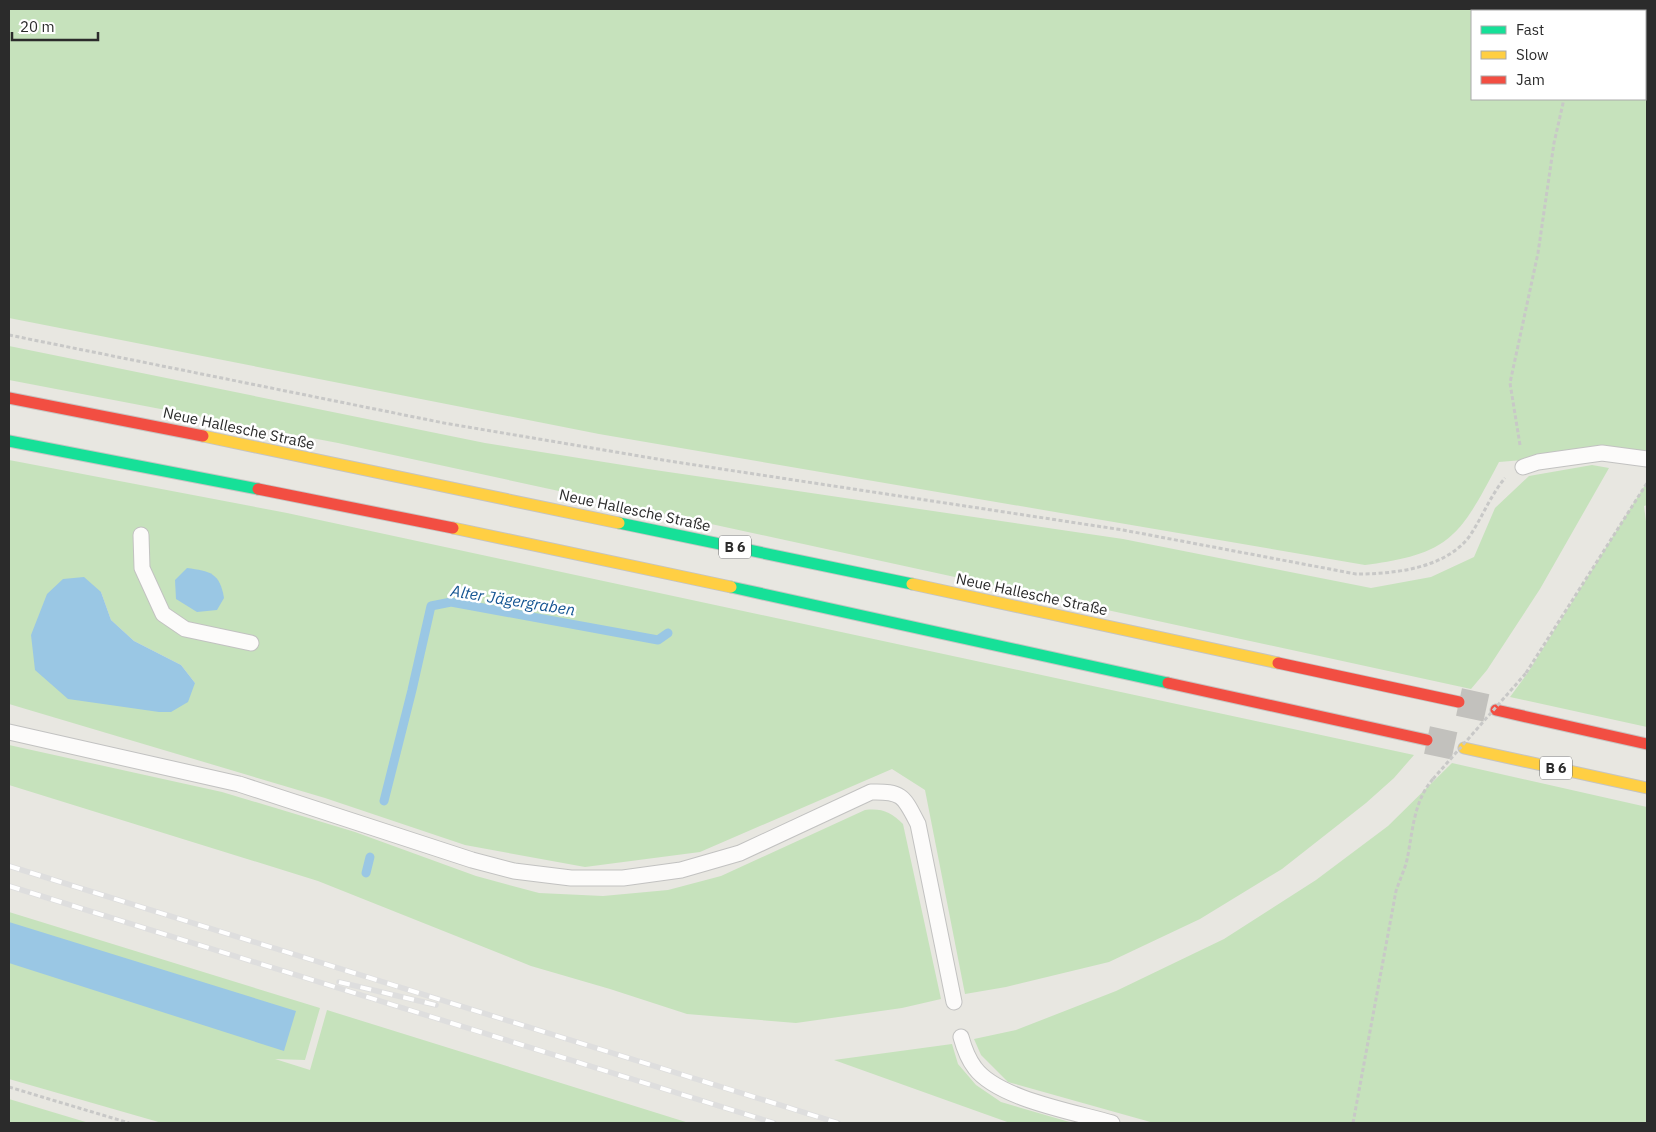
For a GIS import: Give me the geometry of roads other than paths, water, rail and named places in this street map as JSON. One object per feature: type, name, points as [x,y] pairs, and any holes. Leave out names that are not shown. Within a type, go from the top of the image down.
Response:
[{"type":"main road","name":"Neue Hallesche Straße","points":[[9,398],[147,424],[949,591],[1459,702]]},
{"type":"main road","points":[[9,441],[155,468],[778,597],[1427,740]]},
{"type":"main road","points":[[1496,710],[1647,744]]},
{"type":"main road","name":"B 6","points":[[1464,748],[1647,788]]},
{"type":"lane","points":[[1523,467],[1538,462],[1602,453],[1647,459]]},
{"type":"lane","points":[[141,535],[142,568],[163,614],[185,629],[251,643]]},
{"type":"lane","points":[[9,732],[239,784],[472,860],[514,871],[571,878],[623,878],[681,870],[740,853],[871,792],[891,791],[906,800],[918,824],[954,1002]]},
{"type":"lane","points":[[960,1037],[966,1055],[975,1069],[988,1082],[1006,1092],[1112,1123]]},
{"type":"water","points":[[187,568],[208,572],[217,578],[224,598],[217,610],[197,612],[176,599],[175,580]]},
{"type":"water","points":[[84,577],[101,592],[111,620],[134,641],[181,665],[195,683],[188,702],[171,712],[159,712],[68,699],[35,670],[31,635],[47,594],[63,579]]},
{"type":"water","points":[[9,922],[296,1011],[284,1051],[9,963]]},
{"type":"waterway","name":"Alter Jägergraben","points":[[384,801],[431,606],[451,602],[658,640],[668,633]]},
{"type":"waterway","name":"Alter Jägergraben","points":[[366,873],[370,857]]},
{"type":"tunnel","points":[[1459,702],[1496,710]]},
{"type":"tunnel","points":[[1427,740],[1464,748]]},
{"type":"railway","points":[[9,866],[838,1123]]},
{"type":"railway","points":[[9,886],[774,1123]]},
{"type":"railway","points":[[339,982],[436,1005]]}]
